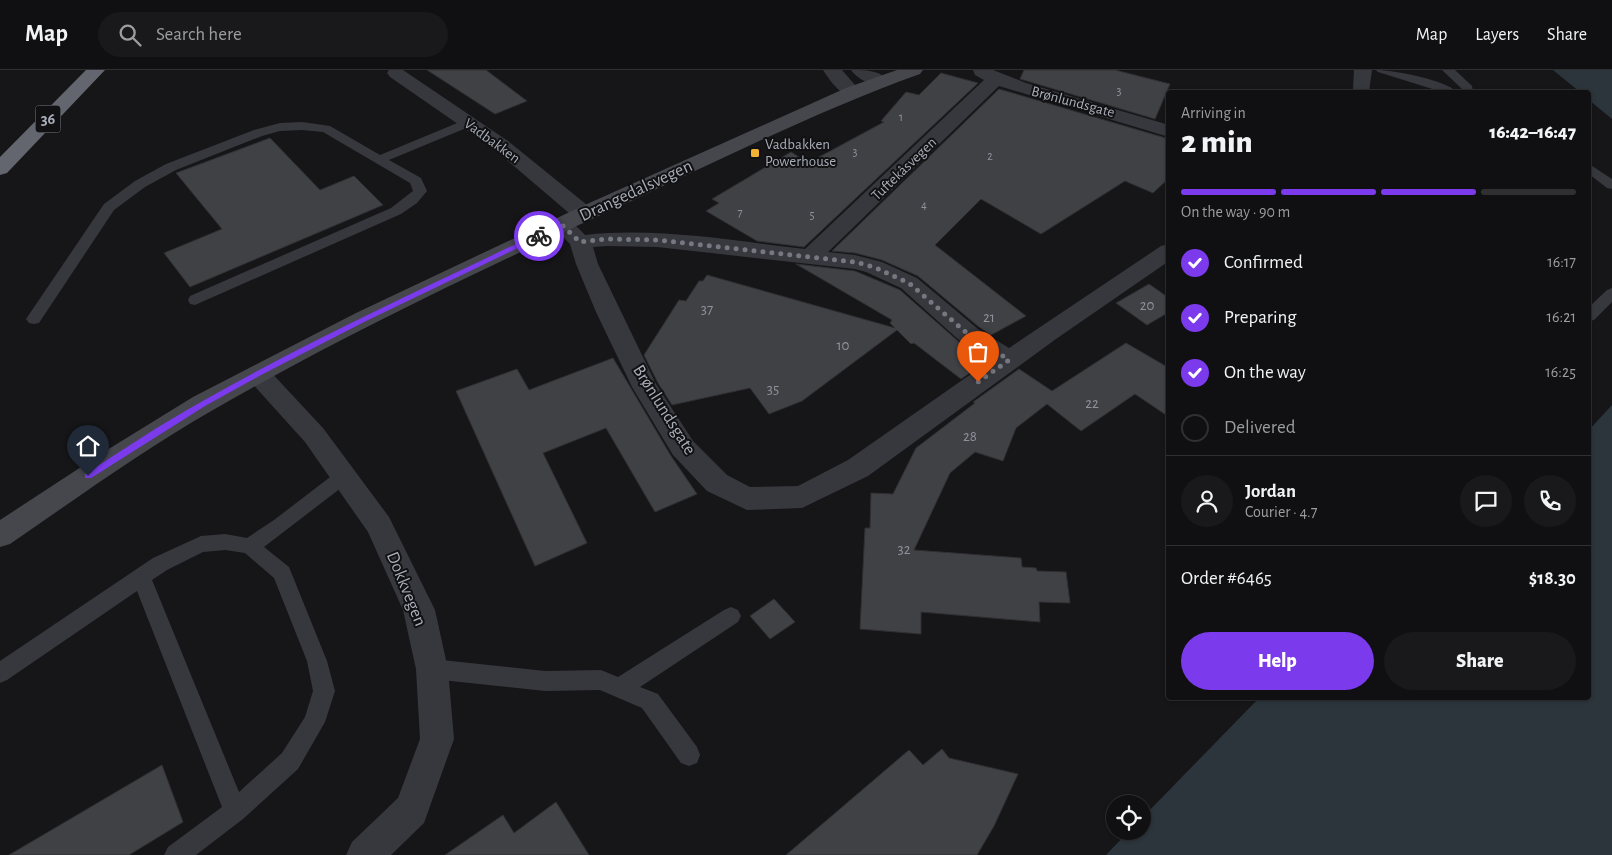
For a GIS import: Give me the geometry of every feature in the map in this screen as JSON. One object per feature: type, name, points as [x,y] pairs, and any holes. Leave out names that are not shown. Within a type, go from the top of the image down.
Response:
[{"type":"highway","name":"36","points":[[0,169],[96,70]]},
{"type":"street","points":[[832,70],[852,92]]},
{"type":"street","points":[[860,70],[880,81]]},
{"type":"street","name":"Drangedalsvegen","points":[[0,535],[161,429],[258,374],[364,320],[575,227],[852,92],[914,70]]},
{"type":"street","points":[[1362,90],[1363,70]]},
{"type":"street","name":"Vadbakken","points":[[396,73],[501,145],[575,227]]},
{"type":"street","name":"Brønlundsgate","points":[[987,75],[1166,129]]},
{"type":"street","name":"Tuftekåsvegen","points":[[810,257],[987,75]]},
{"type":"street","points":[[575,227],[607,239],[657,240],[855,262],[874,267],[909,283],[969,335],[1009,360]]},
{"type":"street","name":"Brønlundsgate","points":[[575,227],[587,264],[608,312],[645,387],[683,448],[717,483],[747,500],[802,497],[858,468],[1009,360],[1166,253]]},
{"type":"street","name":"Dokkvegen","points":[[258,374],[314,435],[379,525],[419,610],[432,670],[437,739],[411,810],[365,855]]},
{"type":"lane","points":[[1382,70],[1446,90]]},
{"type":"lane","points":[[1448,70],[1468,90]]},
{"type":"lane","points":[[380,159],[467,123]]},
{"type":"lane","points":[[34,319],[109,207],[140,184],[171,167],[258,132],[280,127],[302,126],[326,129],[416,181],[420,191],[412,200],[396,211],[194,300]]},
{"type":"lane","points":[[1591,169],[1612,185]]},
{"type":"lane","points":[[1591,314],[1612,294]]},
{"type":"lane","points":[[250,546],[281,525],[344,476]]},
{"type":"lane","points":[[0,673],[160,564],[201,544],[225,542],[250,546],[282,573],[317,661],[324,691],[314,722],[290,760],[235,811],[176,855]]},
{"type":"lane","points":[[140,577],[235,811]]},
{"type":"lane","points":[[620,688],[731,616]]},
{"type":"lane","points":[[432,670],[545,681],[601,680],[650,701],[689,755]]},
{"type":"shaded area","points":[[1553,70],[1612,70],[1612,119],[1591,102],[1591,90],[1578,90]]},
{"type":"shaded area","points":[[1612,405],[1612,855],[1106,855],[1120,840],[1151,840],[1151,809],[1257,700],[1591,700],[1591,428]]},
{"type":"building","points":[[427,70],[486,70],[527,101],[495,114]]},
{"type":"building","points":[[1024,70],[1115,70],[1170,84],[1155,119],[1020,79]]},
{"type":"building","points":[[941,73],[978,83],[804,247],[757,241],[706,211],[719,203],[712,199],[791,152],[808,163],[884,122],[881,121],[906,92],[919,95]]},
{"type":"building","points":[[999,89],[1166,138],[1166,181],[1153,193],[1125,181],[1041,234],[981,199],[935,245],[1026,316],[991,335],[918,276],[882,260],[855,253],[832,251]]},
{"type":"building","points":[[270,138],[320,190],[354,176],[383,205],[190,287],[164,253],[222,229],[176,173]]},
{"type":"building","points":[[796,264],[855,271],[900,290],[959,342],[988,360],[961,379],[914,343],[911,344],[897,330],[802,401],[769,414],[750,388],[672,405],[644,355],[679,300],[686,301],[699,281],[703,281],[707,275],[895,328],[890,323],[892,320]]},
{"type":"building","points":[[1149,284],[1166,296],[1166,314],[1147,325],[1116,303]]},
{"type":"building","points":[[1126,343],[1166,366],[1166,415],[1135,394],[1081,431],[1047,404],[1016,428],[1003,461],[975,452],[950,473],[914,550],[1021,558],[1022,567],[1036,568],[1037,571],[1066,572],[1070,603],[1039,602],[1040,622],[921,612],[921,634],[860,629],[865,528],[870,528],[871,493],[893,494],[916,448],[975,403],[973,402],[1019,369],[1052,391]]},
{"type":"building","points":[[613,358],[671,456],[697,494],[655,512],[606,428],[543,453],[587,543],[535,566],[456,391],[517,369],[529,390]]},
{"type":"building","points":[[774,599],[795,622],[770,639],[750,616]]},
{"type":"building","points":[[942,749],[949,758],[1018,774],[994,826],[977,855],[786,855],[909,750],[923,765]]},
{"type":"building","points":[[162,765],[183,822],[129,855],[9,855]]},
{"type":"building","points":[[556,802],[589,855],[445,855],[503,815],[514,833]]},
{"type":"way so far","points":[[539,236],[562,225],[580,242],[607,239],[657,240],[855,262],[874,267],[909,283],[923,293],[969,335],[1009,360],[978,382]]},
{"type":"place","name":"Vadbakken Powerhouse","points":[[755,153]]},
{"type":"route","points":[[88,476],[202,404],[258,374],[364,320],[539,236]]}]
